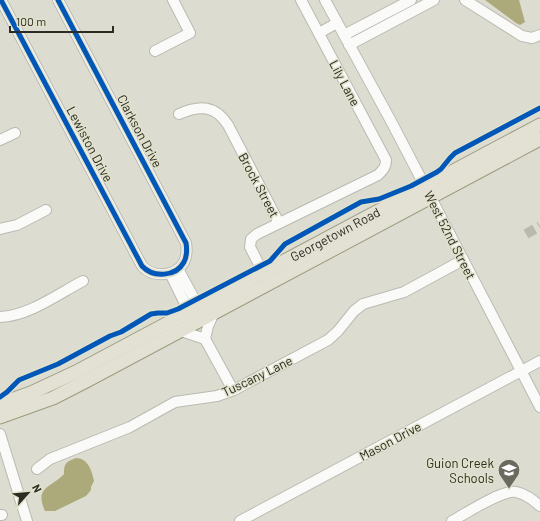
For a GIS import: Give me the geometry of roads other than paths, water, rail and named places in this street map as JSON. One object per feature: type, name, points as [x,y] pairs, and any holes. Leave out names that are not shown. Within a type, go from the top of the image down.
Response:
[{"type":"main road","name":"Georgetown Road","points":[[428,192],[540,125]]},
{"type":"main road","name":"Georgetown Road","points":[[0,404],[61,380],[200,315],[266,278],[428,192],[540,139]]},
{"type":"main road","name":"Georgetown Road","points":[[0,417],[28,408],[60,394],[181,331],[200,315]]},
{"type":"street","name":"Lewiston Drive","points":[[2,0],[142,266],[147,271],[153,273],[161,274],[174,271]]},
{"type":"street","name":"Clarkson Drive","points":[[58,0],[186,243],[186,257],[174,271]]},
{"type":"street","points":[[155,51],[190,33],[173,0]]},
{"type":"street","name":"Lily Lane","points":[[279,223],[378,174],[386,166],[386,160],[301,0]]},
{"type":"street","name":"West 52nd Street","points":[[325,0],[540,406]]},
{"type":"street","points":[[344,35],[411,0]]},
{"type":"street","points":[[349,45],[434,0]]},
{"type":"street","points":[[465,0],[522,36],[532,38],[540,35]]},
{"type":"street","points":[[318,33],[337,23]]},
{"type":"street","name":"Brock Street","points":[[179,114],[199,108],[212,110],[220,115],[228,125],[279,223],[257,234],[250,241],[251,249],[266,278]]},
{"type":"street","points":[[0,140],[15,133]]},
{"type":"street","points":[[0,229],[17,225],[46,210]]},
{"type":"street","name":"Tuscany Lane","points":[[37,469],[50,459],[130,427],[174,402],[217,396],[233,390],[328,340],[338,331],[354,311],[363,304],[404,292],[463,260]]},
{"type":"street","points":[[174,271],[208,326],[205,339],[233,390]]},
{"type":"street","points":[[0,317],[26,311],[83,281]]},
{"type":"street","points":[[181,331],[205,339]]},
{"type":"street","name":"Mason Drive","points":[[240,521],[540,361]]},
{"type":"street","points":[[0,434],[27,521]]},
{"type":"street","points":[[452,521],[504,493],[515,491],[525,494],[540,506]]},
{"type":"tunnel","points":[[526,234],[540,226]]},
{"type":"place","name":"Guion Creek Schools","points":[[509,490]]}]
